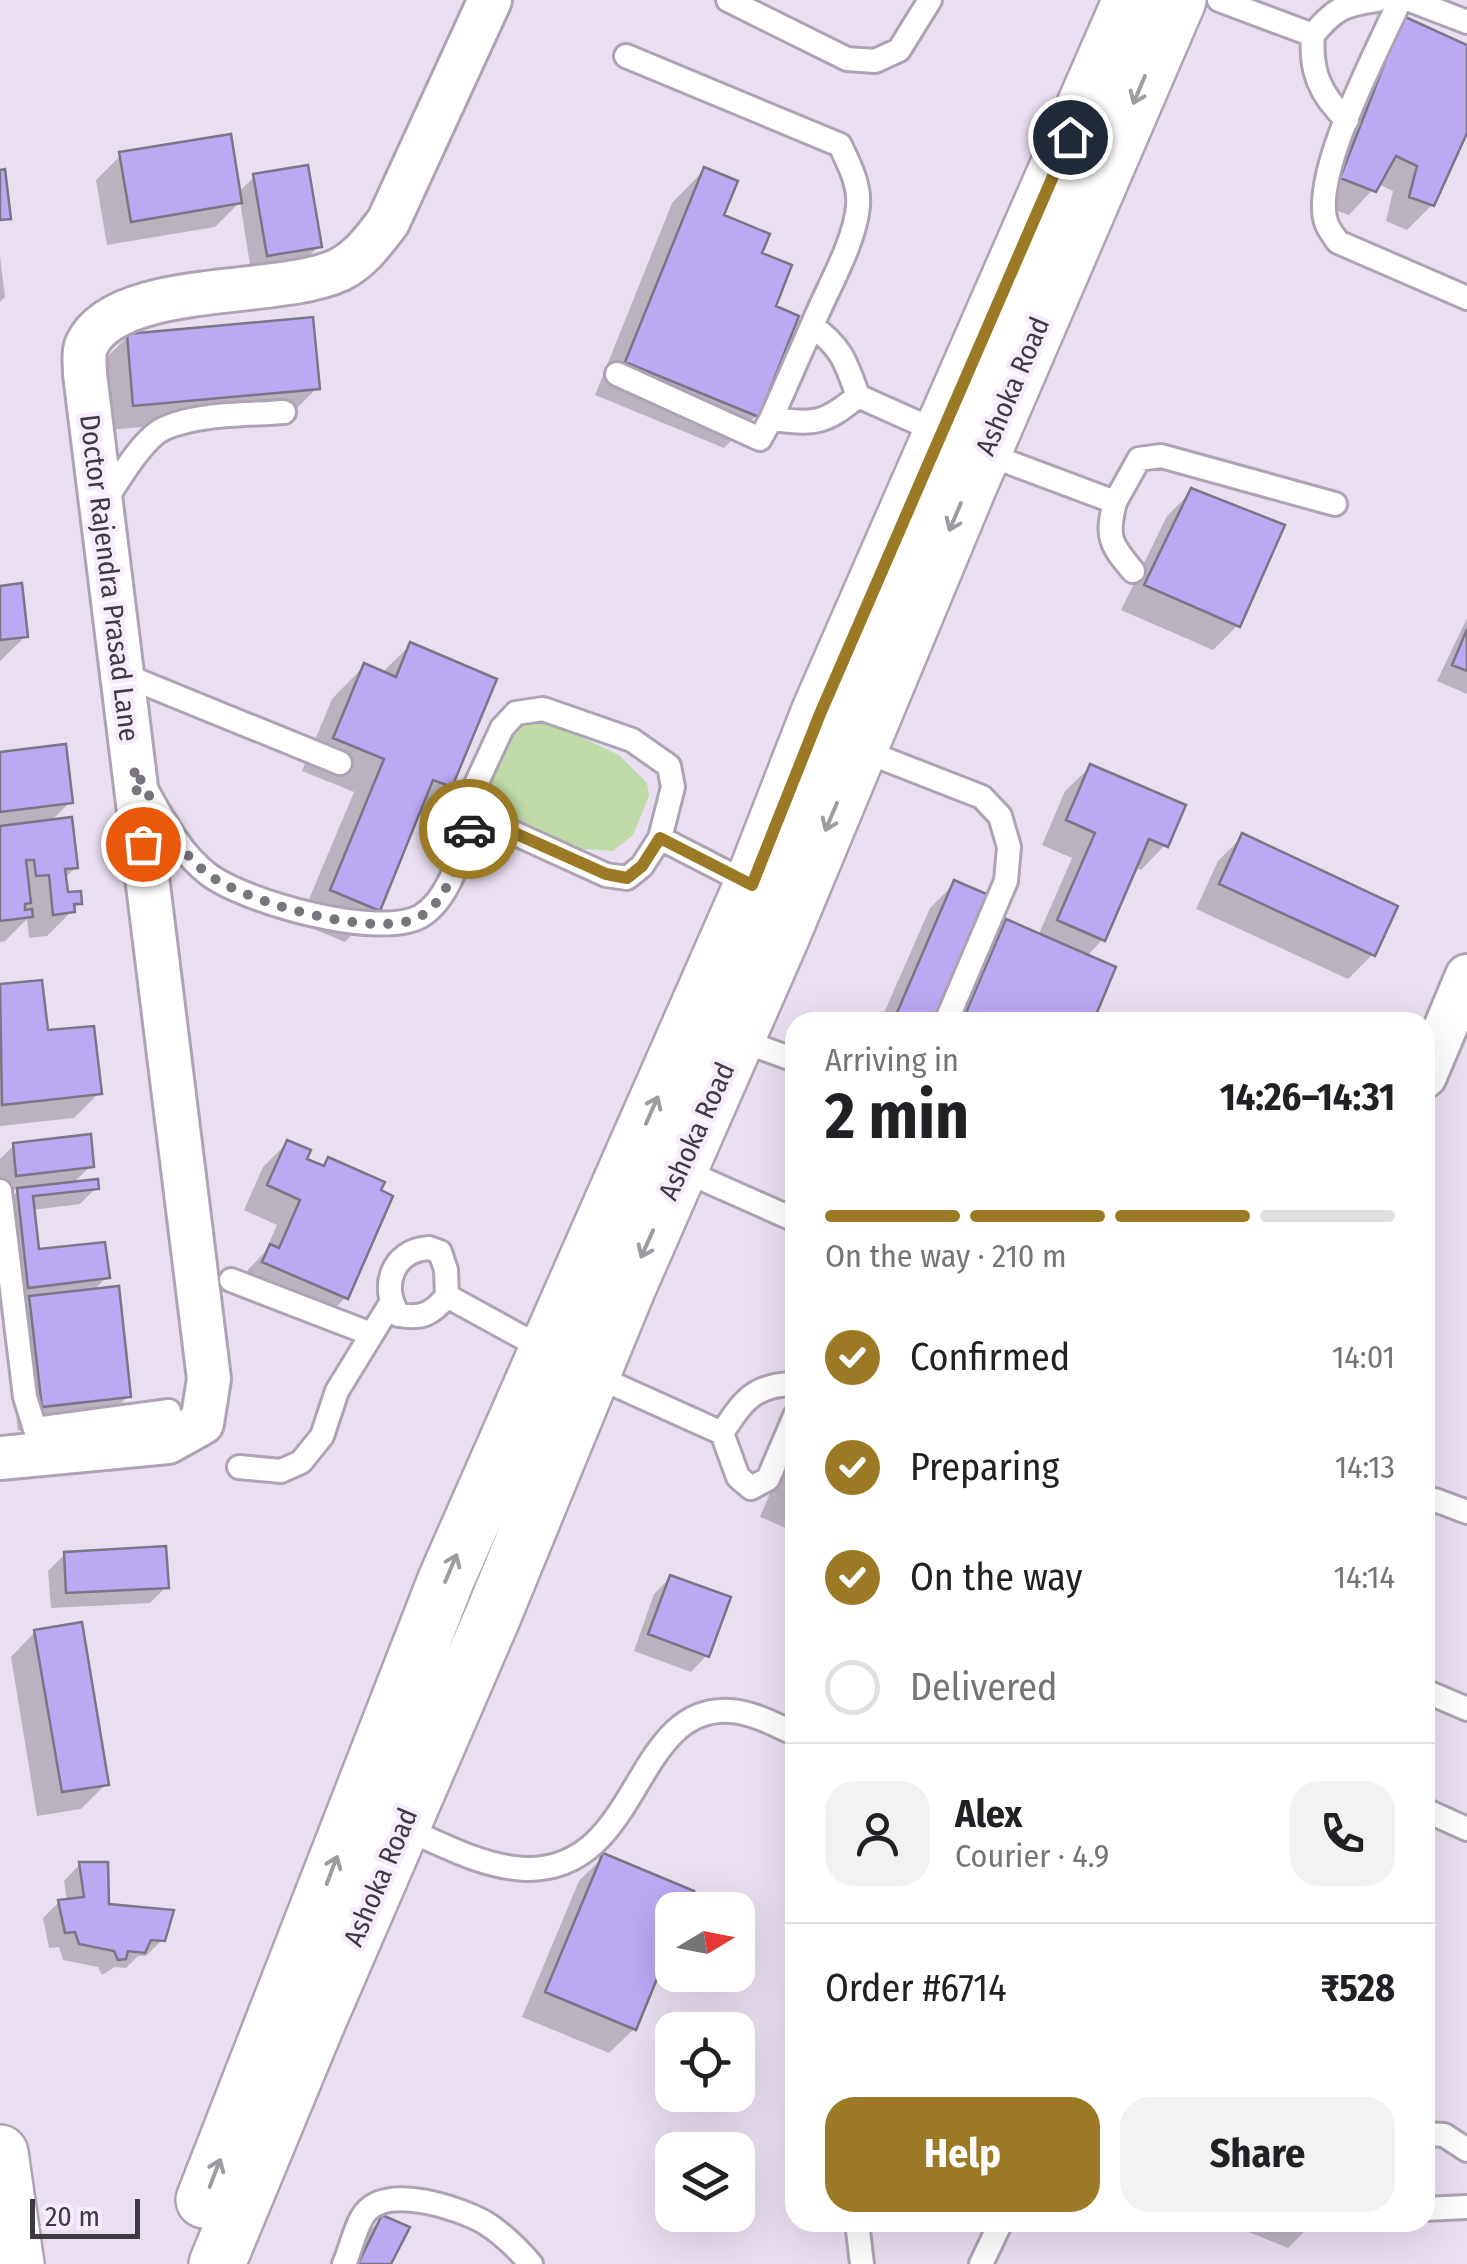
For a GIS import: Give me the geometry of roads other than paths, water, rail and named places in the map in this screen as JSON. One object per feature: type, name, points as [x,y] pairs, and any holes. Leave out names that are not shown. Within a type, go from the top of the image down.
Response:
[{"type":"main road","name":"Ashoka Road","points":[[217,2264],[402,1828],[569,1362],[773,896],[859,749],[962,443],[1131,0]]},
{"type":"main road","name":"Ashoka Road","points":[[180,2264],[446,1580],[680,1169],[737,1038],[820,714],[962,443],[1178,0]]},
{"type":"main road","points":[[0,2153],[16,2264]]},
{"type":"street","name":"Doctor Rajendra Prasad Lane","points":[[0,1458],[168,1442],[202,1423],[209,1379],[85,374],[85,346],[100,327],[152,302],[294,281],[338,270],[365,252],[388,222],[490,0]]},
{"type":"street","points":[[1435,1052],[1467,976]]},
{"type":"lane","points":[[728,0],[846,59],[875,60],[900,50],[930,0]]},
{"type":"lane","points":[[1219,0],[1313,35]]},
{"type":"lane","points":[[1347,120],[1330,104],[1318,84],[1311,60],[1313,35],[1330,13],[1354,3],[1376,0]]},
{"type":"lane","points":[[1400,0],[1347,120],[1325,181],[1326,223],[1338,242],[1467,298]]},
{"type":"lane","points":[[1410,0],[1467,22]]},
{"type":"lane","points":[[617,374],[760,438],[812,326],[852,230],[858,204],[853,173],[840,145],[626,56]]},
{"type":"lane","points":[[812,326],[839,350],[858,396],[962,443],[1116,502]]},
{"type":"lane","points":[[770,419],[800,422],[832,418],[858,396]]},
{"type":"lane","points":[[102,505],[138,454],[162,429],[205,419],[284,412]]},
{"type":"lane","points":[[1133,571],[1114,548],[1109,527],[1116,502],[1139,459],[1160,456],[1334,504]]},
{"type":"lane","points":[[124,675],[340,763]]},
{"type":"lane","points":[[134,768],[173,836],[206,874],[288,911],[392,923],[421,916],[445,890],[474,815],[470,797],[502,728],[516,713],[543,708],[632,740],[669,766],[673,787],[660,838],[642,866],[627,878],[606,874],[474,815]]},
{"type":"lane","points":[[859,749],[982,798],[1000,816],[1009,847],[1006,881],[950,1012]]},
{"type":"lane","points":[[660,838],[773,896]]},
{"type":"lane","points":[[737,1038],[785,1056]]},
{"type":"lane","points":[[680,1169],[785,1216]]},
{"type":"lane","points":[[0,1192],[10,1357],[36,1429],[168,1411]]},
{"type":"lane","points":[[414,1249],[440,1252],[446,1270],[447,1296],[436,1309],[418,1318],[400,1315],[391,1303],[388,1282],[400,1258],[414,1249]]},
{"type":"lane","points":[[231,1280],[370,1334]]},
{"type":"lane","points":[[447,1296],[569,1362],[722,1433],[738,1477],[752,1488],[768,1479],[785,1439]]},
{"type":"lane","points":[[239,1467],[281,1471],[302,1462],[322,1436],[337,1390],[391,1303]]},
{"type":"lane","points":[[722,1433],[753,1393],[785,1384]]},
{"type":"lane","points":[[1435,1500],[1467,1512]]},
{"type":"lane","points":[[1435,1695],[1467,1709]]},
{"type":"lane","points":[[402,1828],[484,1862],[526,1869],[569,1862],[604,1837],[662,1742],[698,1717],[730,1711],[785,1729]]},
{"type":"lane","points":[[1435,1815],[1467,1829]]},
{"type":"lane","points":[[1435,2135],[1444,2135],[1467,2150]]},
{"type":"lane","points":[[344,2264],[366,2212],[400,2198],[434,2203],[484,2222],[518,2248],[531,2264]]},
{"type":"lane","points":[[1435,2208],[1467,2207]]},
{"type":"lane","points":[[857,2232],[862,2264]]},
{"type":"lane","points":[[982,2264],[996,2232]]}]
